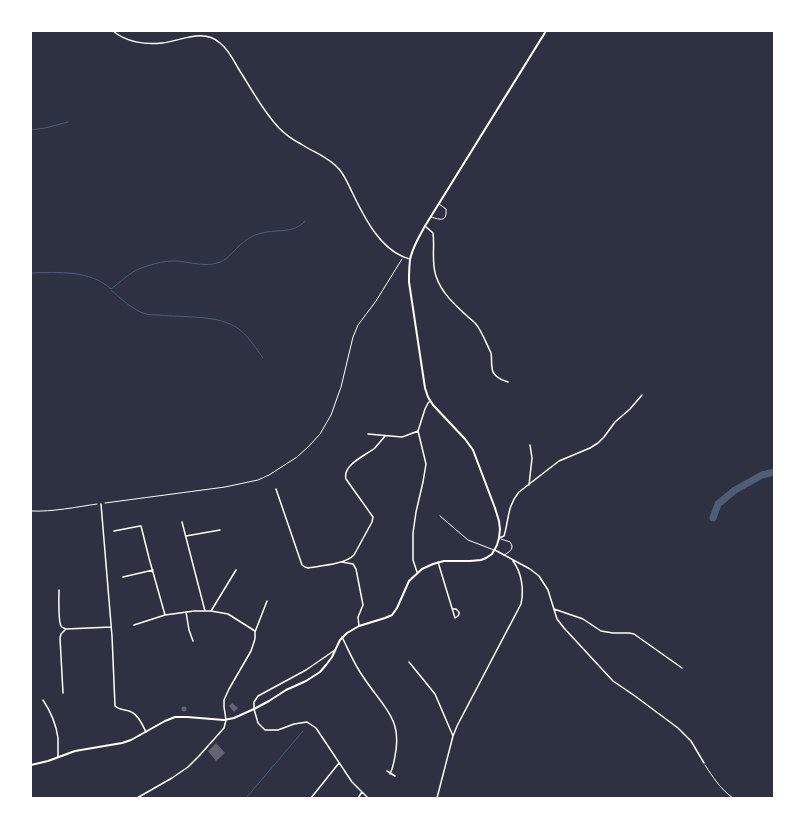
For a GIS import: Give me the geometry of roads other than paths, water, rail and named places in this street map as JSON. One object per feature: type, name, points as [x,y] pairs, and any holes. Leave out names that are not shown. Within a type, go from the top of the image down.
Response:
[{"type":"street","points":[[113,31],[122,38],[151,44],[199,36],[211,38],[221,43],[269,116],[290,137],[338,167],[372,230],[394,252],[410,258]]},
{"type":"street","points":[[31,765],[48,761],[75,750],[122,744],[175,717],[181,716],[226,720],[254,709],[320,672],[329,661],[342,637],[359,626],[392,615],[397,608],[409,581],[417,572],[438,562],[481,560],[489,556],[495,550],[499,538],[499,521],[473,450],[465,439],[430,401],[425,388],[409,282],[410,258],[425,226],[546,31]]},
{"type":"street","points":[[425,226],[433,233],[433,265],[440,285],[454,304],[476,324],[491,353],[492,371],[498,378],[508,382]]},
{"type":"street","points":[[499,538],[505,534],[509,511],[514,498],[519,492],[559,461],[598,443],[615,422],[630,409],[642,395]]},
{"type":"street","points":[[417,572],[413,560],[412,533],[426,464],[418,431],[425,409],[430,401]]},
{"type":"street","points":[[368,434],[406,436],[418,431]]},
{"type":"street","points":[[276,489],[302,565],[308,568],[341,562],[353,557],[374,520],[372,514],[346,479],[346,472],[356,460],[374,449],[386,436]]},
{"type":"street","points":[[529,485],[532,458],[530,445]]},
{"type":"street","points":[[101,504],[116,706],[118,709],[133,712],[137,715],[146,732]]},
{"type":"street","points":[[182,522],[205,611]]},
{"type":"street","points":[[114,531],[142,526],[166,615]]},
{"type":"street","points":[[186,536],[220,530]]},
{"type":"street","points":[[495,550],[530,569],[539,576],[548,590],[558,619],[564,628],[612,681],[678,728],[691,741],[704,763]]},
{"type":"street","points":[[437,798],[457,726],[521,604],[523,594],[520,577],[517,566],[512,559]]},
{"type":"street","points":[[341,562],[353,564],[356,569],[363,606],[358,618],[359,626]]},
{"type":"street","points":[[438,562],[452,609],[455,618],[459,612],[456,609],[452,609]]},
{"type":"street","points":[[123,577],[153,570]]},
{"type":"street","points":[[211,611],[236,570]]},
{"type":"street","points":[[59,590],[60,625],[63,628],[111,627]]},
{"type":"street","points":[[137,798],[142,797],[188,767],[222,730],[226,720],[223,705],[224,700],[251,651],[255,639],[255,632],[267,601]]},
{"type":"street","points":[[554,609],[583,619],[601,631],[634,634],[682,668]]},
{"type":"street","points":[[134,625],[166,615],[186,612],[211,611],[228,614],[255,632]]},
{"type":"street","points":[[186,612],[189,630],[193,641]]},
{"type":"street","points":[[63,693],[60,638],[61,634],[66,629]]},
{"type":"street","points":[[342,637],[362,675],[390,714],[394,723],[397,732],[397,745],[390,774]]},
{"type":"street","points":[[335,650],[306,670],[258,696],[254,702],[254,709],[258,723],[264,730],[278,730],[294,724],[307,722],[316,728],[352,782],[368,798]]},
{"type":"street","points":[[409,662],[435,694],[453,736]]},
{"type":"street","points":[[43,700],[55,723],[58,738],[58,757]]},
{"type":"street","points":[[311,798],[339,763]]},
{"type":"street","points":[[387,771],[395,776]]},
{"type":"street","points":[[358,798],[362,792]]},
{"type":"lane","points":[[431,217],[440,220],[445,218],[446,209],[439,204]]},
{"type":"lane","points":[[440,516],[468,540],[495,550]]},
{"type":"lane","points":[[499,538],[510,542],[513,546],[510,552],[503,555]]},
{"type":"waterway","points":[[31,130],[68,122]]},
{"type":"waterway","points":[[31,273],[52,272],[84,275],[103,283],[111,289],[133,272],[166,261],[207,265],[220,262],[252,236],[296,228],[305,221]]},
{"type":"waterway","points":[[111,290],[130,306],[145,314],[211,319],[231,324],[246,336],[263,358]]},
{"type":"waterway","points":[[713,518],[718,504],[735,490],[762,475],[774,472]]},
{"type":"waterway","points":[[246,798],[303,731]]}]
